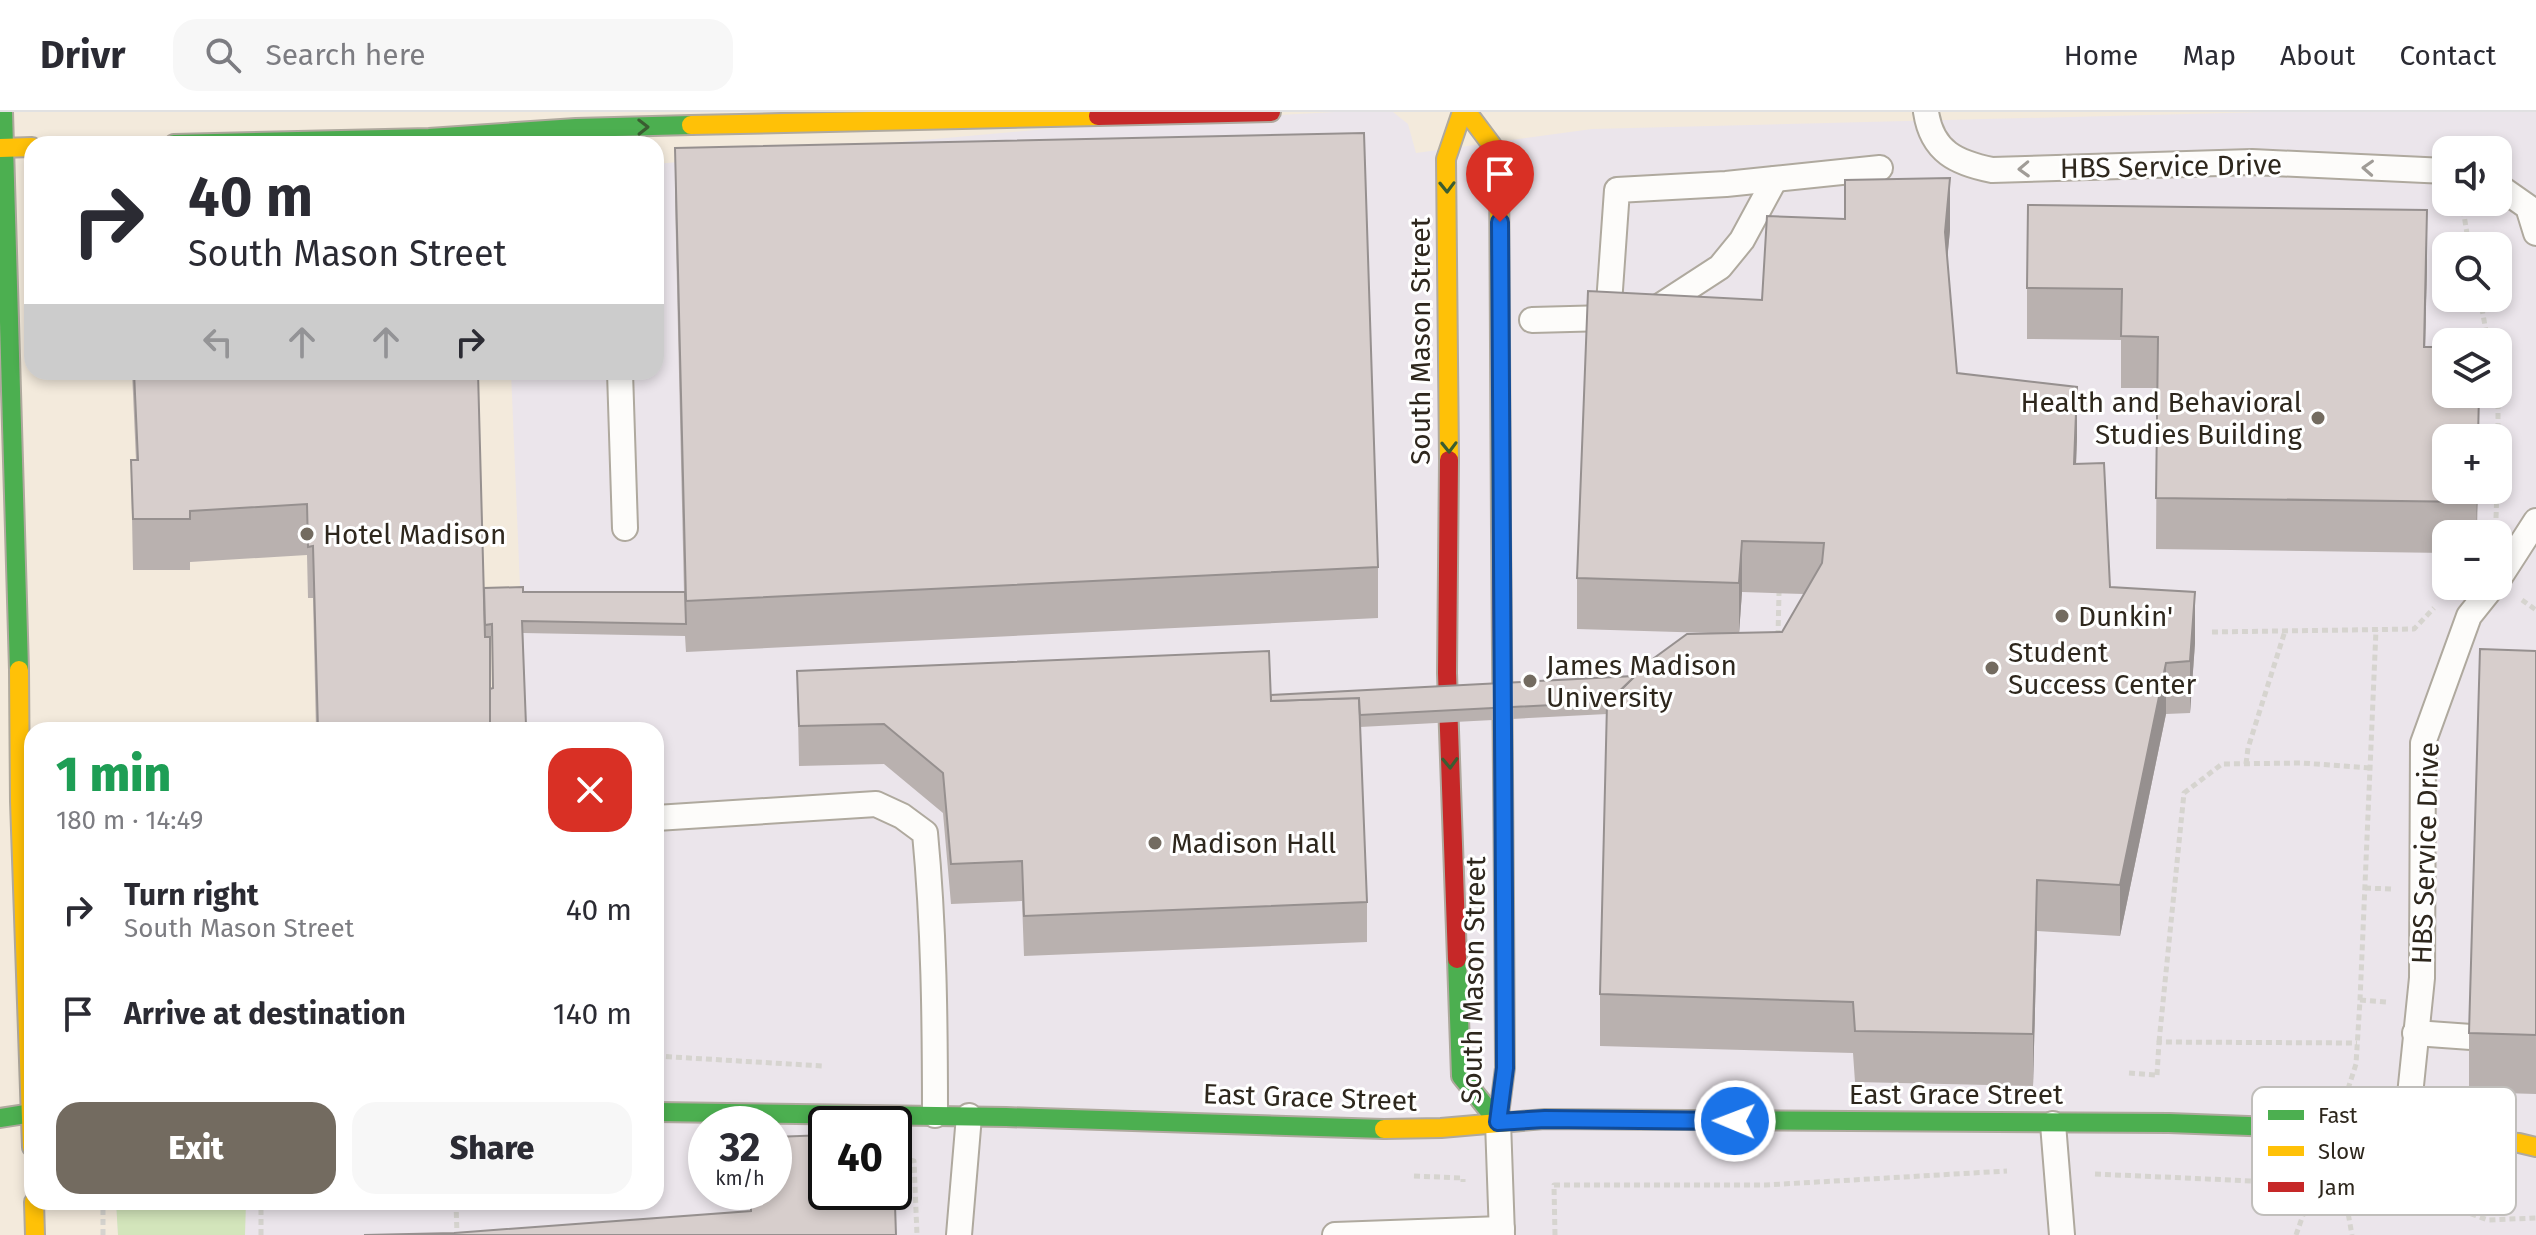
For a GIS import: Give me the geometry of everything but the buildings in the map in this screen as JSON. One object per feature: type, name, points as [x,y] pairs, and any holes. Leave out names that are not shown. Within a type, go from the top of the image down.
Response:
[{"type":"street","points":[[3,112],[10,822],[24,1007]]},
{"type":"street","points":[[612,136],[1271,112]]},
{"type":"street","name":"South Mason Street","points":[[1465,112],[1497,152],[1499,159],[1505,1068],[1498,1122],[1461,1076],[1447,673],[1450,541],[1446,159],[1465,112]]},
{"type":"street","points":[[2,148],[24,147]]},
{"type":"street","name":"East Grace Street","points":[[664,1112],[935,1115],[1355,1129],[1441,1128],[1545,1119],[2053,1124],[2138,1121],[2252,1127]]},
{"type":"street","points":[[0,1118],[24,1114]]},
{"type":"street","name":"East Grace Street","points":[[2516,1143],[2536,1147]]},
{"type":"street","points":[[34,1210],[35,1235]]},
{"type":"lane","name":"HBS Service Drive","points":[[1926,112],[1944,152],[1964,164],[1992,170],[2252,162],[2432,170]]},
{"type":"lane","points":[[1608,318],[1617,190],[1880,168]]},
{"type":"lane","points":[[1532,320],[1608,318],[1657,308],[1720,267],[1742,240],[1775,179]]},
{"type":"lane","points":[[2512,193],[2532,203],[2536,233]]},
{"type":"lane","points":[[620,380],[625,528]]},
{"type":"lane","points":[[2512,558],[2536,521]]},
{"type":"lane","name":"HBS Service Drive","points":[[2410,1087],[2422,978],[2423,743],[2469,616],[2482,600]]},
{"type":"lane","points":[[664,817],[876,804],[902,816],[925,833],[931,895],[935,1115]]},
{"type":"lane","points":[[2415,1033],[2471,1037]]},
{"type":"lane","points":[[959,1235],[969,1116]]},
{"type":"lane","points":[[1335,1235],[1466,1230],[1502,1232],[1498,1122]]},
{"type":"lane","points":[[2053,1124],[2062,1235]]},
{"type":"path","points":[[1778,638],[1779,593]]},
{"type":"path","points":[[2212,632],[2414,629],[2441,601]]},
{"type":"path","points":[[2349,1087],[2356,1064],[2360,1000],[2376,630]]},
{"type":"path","points":[[2246,764],[2248,748],[2285,631]]},
{"type":"path","points":[[2157,1075],[2184,793],[2222,764],[2302,763],[2370,768]]},
{"type":"path","points":[[2365,888],[2392,889]]},
{"type":"path","points":[[2360,1000],[2386,1002]]},
{"type":"path","points":[[2159,1042],[2357,1043]]},
{"type":"path","points":[[912,1160],[917,1235]]},
{"type":"path","points":[[1555,1235],[1554,1185],[1766,1185],[2010,1171]]},
{"type":"path","points":[[2095,1174],[2252,1181]]},
{"type":"path","points":[[1399,1176],[1463,1178],[1466,1230]]},
{"type":"path","points":[[103,1210],[103,1235]]},
{"type":"path","points":[[261,1210],[261,1235]]},
{"type":"path","points":[[456,1210],[457,1235]]},
{"type":"path","points":[[737,1210],[737,1221]]},
{"type":"path","points":[[2296,1235],[2303,1215]]},
{"type":"path","points":[[2348,1215],[2352,1235]]},
{"type":"path","points":[[2474,1215],[2488,1220],[2536,1218]]},
{"type":"shaded area","name":"James Madison University","points":[[1335,112],[1393,112],[1408,124],[1416,153],[1592,129],[2265,112],[2536,112],[2536,1235],[118,1235],[116,1210],[664,1210],[664,722],[526,722],[511,380],[664,380],[664,163],[1091,125]]},
{"type":"green space","points":[[116,1210],[246,1210],[245,1235],[118,1235]]},
{"type":"traffic: fast","points":[[3,112],[19,670]]},
{"type":"traffic: fast","points":[[458,136],[576,128],[691,125]]},
{"type":"traffic: fast","points":[[1457,959],[1461,1076],[1498,1122]]},
{"type":"traffic: fast","points":[[664,1112],[1006,1117],[1384,1129]]},
{"type":"traffic: fast","points":[[0,1118],[24,1114]]},
{"type":"traffic: fast","points":[[1687,1120],[2252,1126]]},
{"type":"traffic: slow","points":[[1449,460],[1446,159],[1462,112]]},
{"type":"traffic: slow","points":[[1467,112],[1499,159],[1501,529]]},
{"type":"traffic: slow","points":[[691,125],[1098,116]]},
{"type":"traffic: slow","points":[[0,148],[24,147]]},
{"type":"traffic: slow","points":[[19,670],[24,916]]},
{"type":"traffic: slow","points":[[1498,1122],[1505,1068],[1504,900]]},
{"type":"traffic: slow","points":[[1384,1129],[1441,1128],[1545,1119],[1687,1120]]},
{"type":"traffic: slow","points":[[2516,1143],[2536,1147]]},
{"type":"traffic: slow","points":[[34,1210],[35,1235]]},
{"type":"traffic: jam","points":[[1098,116],[1271,112]]},
{"type":"traffic: jam","points":[[1449,460],[1447,673],[1457,959]]},
{"type":"traffic: jam","points":[[1501,529],[1504,900]]},
{"type":"place","name":"Health and Behavioral Studies Building","points":[[2318,418]]},
{"type":"place","name":"Hotel Madison","points":[[307,534]]},
{"type":"place","name":"Dunkin'","points":[[2062,616]]},
{"type":"place","name":"Student Success Center","points":[[1992,668]]},
{"type":"place","name":"James Madison University","points":[[1530,681]]},
{"type":"place","name":"Madison Hall","points":[[1155,843]]},
{"type":"route","points":[[1500,222],[1505,1068],[1498,1122],[1545,1119],[1735,1121]]}]
